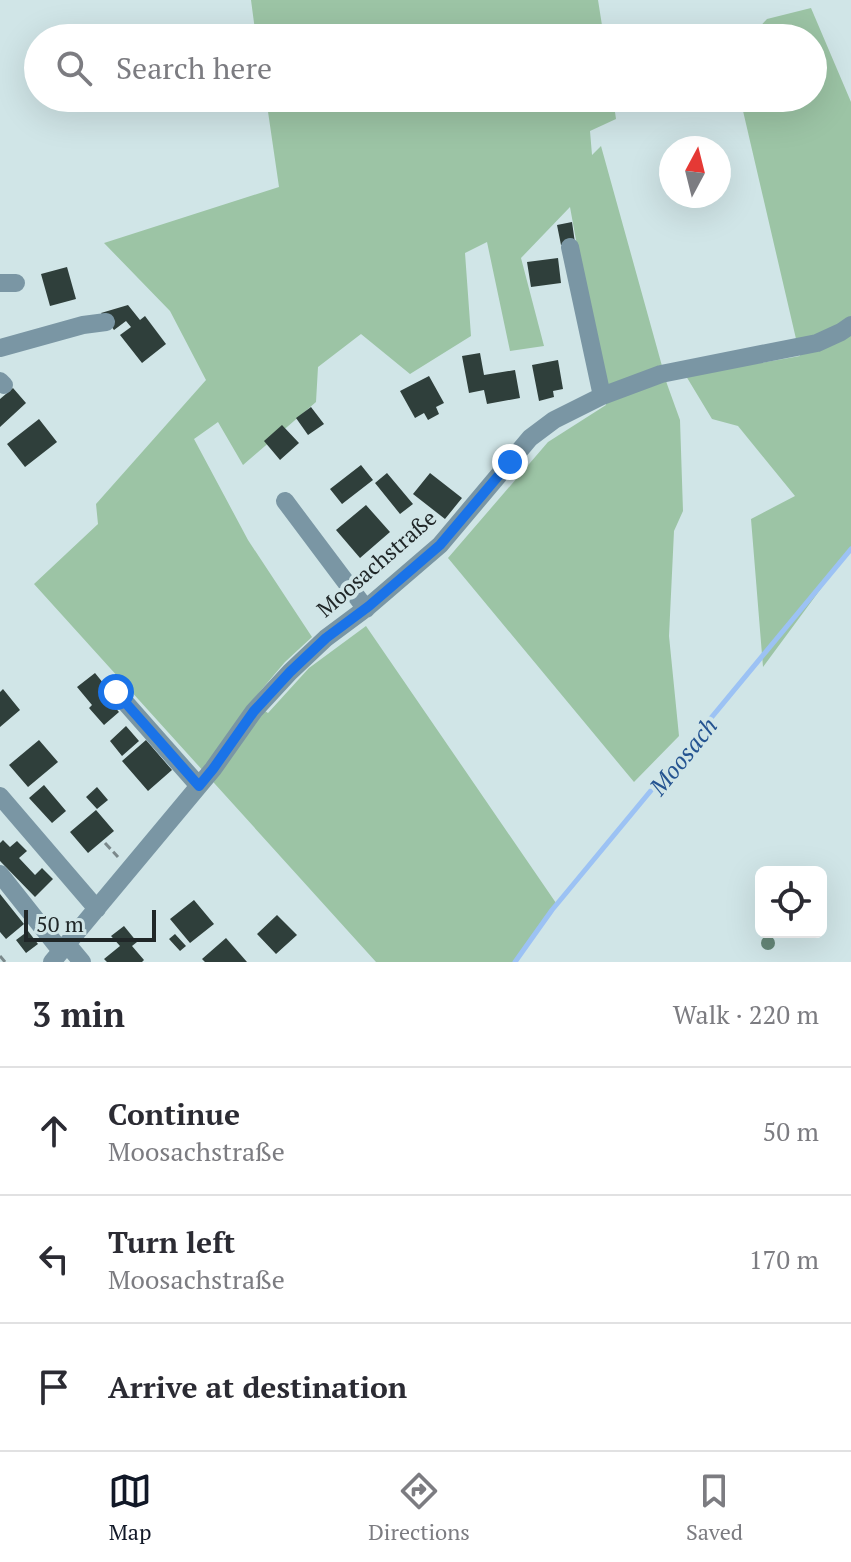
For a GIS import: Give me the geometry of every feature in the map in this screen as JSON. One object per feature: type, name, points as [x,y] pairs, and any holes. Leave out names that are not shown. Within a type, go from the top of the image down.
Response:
[{"type":"street","points":[[570,247],[602,396]]},
{"type":"street","points":[[0,348],[83,325],[106,322]]},
{"type":"street","name":"Moosachstraße","points":[[60,952],[213,769],[254,711],[326,638],[366,609],[440,545],[530,438],[554,420],[602,396],[661,374],[817,343],[851,325]]},
{"type":"street","points":[[285,501],[366,609]]},
{"type":"street","points":[[116,692],[199,786]]},
{"type":"street","points":[[0,796],[97,909]]},
{"type":"street","points":[[0,874],[60,952],[82,962]]},
{"type":"path","points":[[0,956],[5,962]]},
{"type":"green space","points":[[251,0],[598,0],[602,24],[254,24]]},
{"type":"green space","points":[[811,8],[818,24],[762,24],[767,19]]},
{"type":"green space","points":[[827,46],[851,102],[851,548],[763,667],[751,519],[795,496],[738,426],[712,419],[686,376],[800,356],[743,112],[827,112]]},
{"type":"green space","points":[[268,112],[615,112],[616,119],[590,131],[592,155],[601,146],[667,384],[680,420],[683,511],[674,531],[669,636],[679,736],[634,782],[448,558],[548,442],[606,405],[570,207],[521,258],[544,346],[510,351],[487,242],[465,253],[471,336],[410,374],[361,334],[318,367],[316,402],[243,465],[218,422],[194,439],[248,540],[312,637],[285,662],[251,702],[268,713],[309,668],[366,626],[556,903],[513,962],[376,962],[34,584],[98,524],[96,504],[206,380],[170,311],[104,243],[279,187]]},
{"type":"building","points":[[572,222],[575,243],[561,245],[557,225]]},
{"type":"building","points":[[558,258],[561,283],[531,287],[527,262]]},
{"type":"building","points":[[67,267],[76,299],[50,306],[41,274]]},
{"type":"building","points":[[128,305],[140,320],[145,316],[166,344],[142,363],[120,335],[131,327],[126,321],[114,330],[101,313]]},
{"type":"building","points":[[480,353],[484,375],[515,370],[520,398],[487,404],[484,390],[469,393],[462,356]]},
{"type":"building","points":[[558,360],[563,389],[553,391],[554,397],[539,401],[532,365]]},
{"type":"building","points":[[429,376],[444,403],[436,407],[439,414],[428,420],[424,413],[415,418],[400,391]]},
{"type":"building","points":[[13,388],[26,403],[0,427],[0,399]]},
{"type":"building","points":[[311,407],[324,424],[308,435],[296,418]]},
{"type":"building","points":[[39,419],[57,442],[25,467],[7,444]]},
{"type":"building","points":[[282,425],[299,443],[280,460],[264,441]]},
{"type":"building","points":[[361,465],[373,480],[342,504],[330,489]]},
{"type":"building","points":[[387,473],[413,504],[400,514],[375,483]]},
{"type":"building","points":[[430,473],[462,498],[445,519],[413,494]]},
{"type":"building","points":[[366,505],[390,532],[360,558],[336,530]]},
{"type":"building","points":[[95,673],[113,695],[108,699],[119,712],[104,725],[77,687]]},
{"type":"building","points":[[3,689],[20,710],[0,727],[0,692]]},
{"type":"building","points":[[126,726],[139,741],[122,756],[110,741]]},
{"type":"building","points":[[39,740],[58,762],[28,787],[9,765]]},
{"type":"building","points":[[146,740],[172,770],[148,791],[122,761]]},
{"type":"building","points":[[44,785],[66,811],[52,823],[29,798]]},
{"type":"building","points":[[97,787],[108,800],[97,809],[86,797]]},
{"type":"building","points":[[96,810],[114,831],[88,853],[70,832]]},
{"type":"building","points":[[3,840],[10,847],[17,841],[27,851],[19,858],[35,875],[42,868],[53,879],[35,897],[0,861],[0,843]]},
{"type":"building","points":[[0,894],[24,924],[6,939],[0,932]]},
{"type":"building","points":[[194,900],[214,924],[190,943],[170,919]]},
{"type":"building","points":[[277,915],[297,935],[276,954],[257,934]]},
{"type":"building","points":[[124,926],[137,942],[132,946],[144,960],[142,962],[107,962],[104,959],[120,946],[111,936]]},
{"type":"building","points":[[28,931],[38,944],[26,953],[16,940]]},
{"type":"building","points":[[175,934],[186,946],[180,951],[169,939]]},
{"type":"building","points":[[226,938],[247,962],[205,962],[202,959]]},
{"type":"waterway","name":"Moosach","points":[[515,962],[552,910],[851,549]]},
{"type":"route","points":[[116,692],[199,786],[254,711],[290,672],[326,638],[440,545],[510,462]]}]
